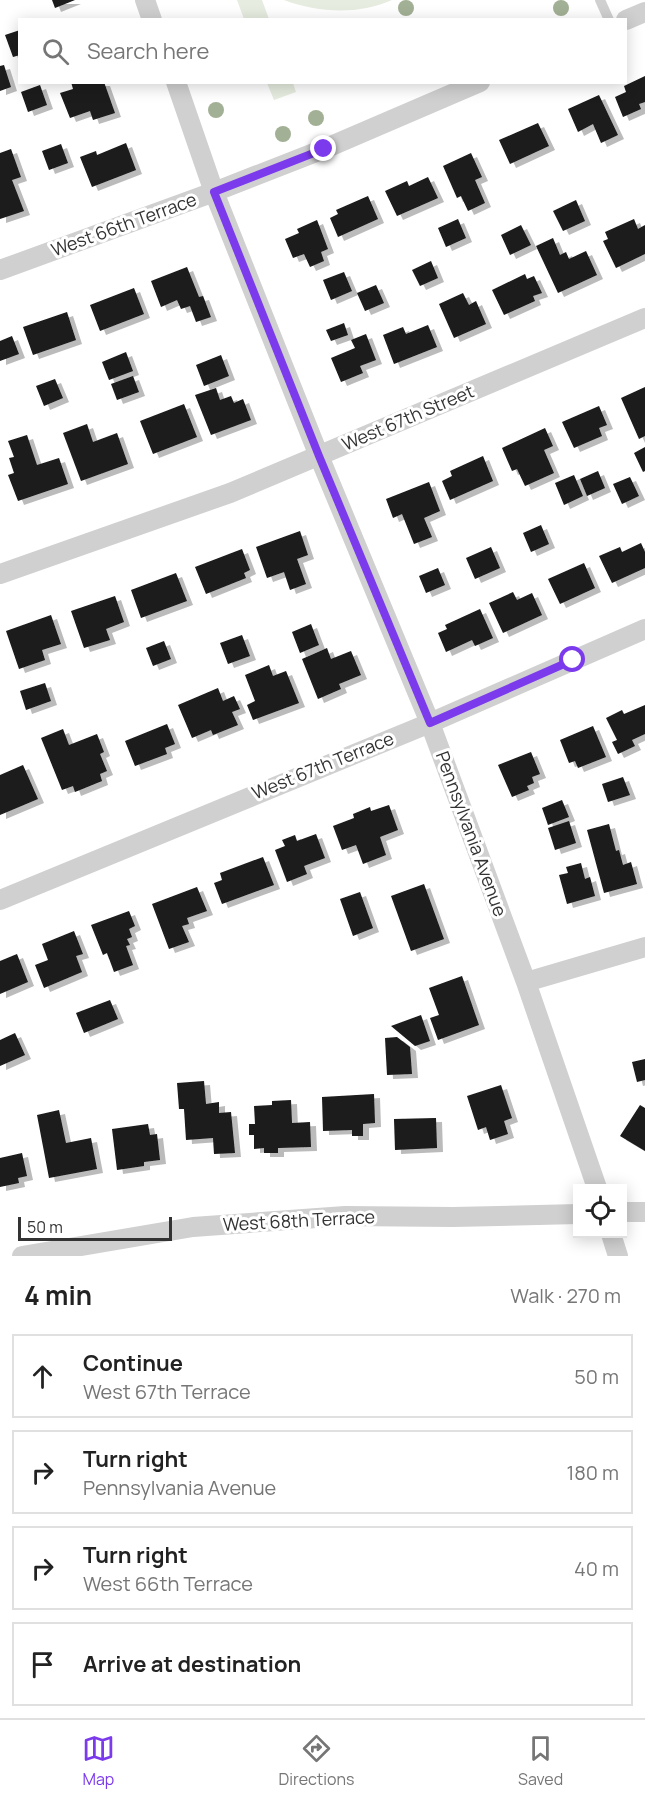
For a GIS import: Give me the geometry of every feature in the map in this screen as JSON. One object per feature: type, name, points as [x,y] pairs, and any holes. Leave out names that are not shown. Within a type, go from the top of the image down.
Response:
[{"type":"street","points":[[145,0],[151,18]]},
{"type":"street","points":[[627,21],[645,12]]},
{"type":"street","name":"Pennsylvania Avenue","points":[[177,84],[214,192],[319,456],[430,723],[526,982],[596,1184]]},
{"type":"street","name":"West 66th Terrace","points":[[0,270],[324,149],[475,84]]},
{"type":"street","name":"West 67th Street","points":[[0,574],[189,508],[319,456],[645,318]]},
{"type":"street","name":"West 67th Terrace","points":[[0,900],[430,723],[645,629]]},
{"type":"street","points":[[526,982],[645,946]]},
{"type":"street","points":[[627,1213],[645,1212]]},
{"type":"street","name":"West 68th Terrace","points":[[22,1256],[193,1227],[228,1224],[345,1216],[453,1217],[573,1214]]},
{"type":"street","points":[[613,1238],[618,1256]]},
{"type":"lane","points":[[600,0],[608,18]]},
{"type":"shaded area","points":[[237,0],[262,0],[269,18],[244,18]]},
{"type":"shaded area","points":[[284,0],[392,0],[366,8],[325,10]]},
{"type":"shaded area","points":[[267,84],[293,84],[296,92],[274,100]]},
{"type":"building","points":[[52,0],[75,0],[55,8]]},
{"type":"building","points":[[18,31],[18,56],[13,57],[5,35]]},
{"type":"building","points":[[4,65],[11,87],[0,91],[0,66]]},
{"type":"building","points":[[645,76],[645,102],[639,104],[641,109],[623,117],[615,97],[626,92],[624,86]]},
{"type":"building","points":[[72,84],[105,84],[115,113],[93,120],[90,111],[70,118],[60,93],[73,89]]},
{"type":"building","points":[[40,85],[47,105],[28,112],[21,92]]},
{"type":"building","points":[[599,95],[618,135],[601,143],[593,124],[578,132],[568,109]]},
{"type":"building","points":[[538,123],[549,146],[510,164],[499,140]]},
{"type":"building","points":[[126,143],[136,170],[92,187],[80,157],[96,151],[97,155]]},
{"type":"building","points":[[61,144],[68,163],[49,170],[42,151]]},
{"type":"building","points":[[11,149],[21,177],[12,180],[24,211],[0,219],[0,153]]},
{"type":"building","points":[[471,153],[482,177],[475,180],[485,203],[468,211],[461,196],[457,198],[443,166]]},
{"type":"building","points":[[428,177],[438,198],[397,216],[385,191],[407,181],[409,186]]},
{"type":"building","points":[[368,196],[378,219],[338,237],[330,218],[338,214],[336,210]]},
{"type":"building","points":[[576,200],[585,221],[563,231],[553,211]]},
{"type":"building","points":[[458,219],[466,238],[446,247],[438,228]]},
{"type":"building","points":[[634,219],[638,229],[645,225],[645,254],[616,268],[603,241],[608,239],[605,232]]},
{"type":"building","points":[[317,220],[328,249],[321,252],[324,261],[310,267],[304,254],[293,258],[285,239],[299,233],[297,229]]},
{"type":"building","points":[[521,225],[531,245],[510,255],[501,235]]},
{"type":"building","points":[[553,238],[560,255],[566,252],[569,259],[586,251],[597,275],[558,293],[536,246]]},
{"type":"building","points":[[431,261],[438,278],[420,286],[412,270]]},
{"type":"building","points":[[187,267],[199,297],[203,296],[211,317],[196,322],[190,306],[181,309],[177,300],[161,307],[151,281]]},
{"type":"building","points":[[344,272],[352,291],[331,300],[323,280]]},
{"type":"building","points":[[525,274],[527,279],[534,276],[542,293],[533,296],[535,301],[504,315],[492,290]]},
{"type":"building","points":[[376,285],[384,303],[365,311],[357,293]]},
{"type":"building","points":[[134,288],[144,314],[100,331],[90,305]]},
{"type":"building","points":[[463,293],[469,305],[476,301],[486,324],[454,338],[439,304]]},
{"type":"building","points":[[67,312],[76,340],[33,355],[23,327]]},
{"type":"building","points":[[344,323],[348,335],[331,341],[326,330]]},
{"type":"building","points":[[428,325],[437,347],[394,364],[383,335],[403,327],[406,334]]},
{"type":"building","points":[[366,334],[376,360],[360,366],[363,373],[341,382],[331,358],[355,348],[351,340]]},
{"type":"building","points":[[12,336],[19,354],[0,361],[0,341]]},
{"type":"building","points":[[126,352],[133,371],[109,380],[102,362]]},
{"type":"building","points":[[221,355],[229,376],[204,386],[196,365]]},
{"type":"building","points":[[133,376],[139,392],[117,400],[111,384]]},
{"type":"building","points":[[55,379],[63,398],[44,406],[36,386]]},
{"type":"building","points":[[645,387],[645,436],[639,439],[621,398]]},
{"type":"building","points":[[216,388],[220,400],[231,396],[234,403],[243,399],[251,420],[211,435],[195,395]]},
{"type":"building","points":[[184,404],[197,437],[153,454],[140,421]]},
{"type":"building","points":[[599,406],[607,425],[599,428],[602,436],[574,448],[562,422]]},
{"type":"building","points":[[87,424],[93,442],[117,433],[128,464],[81,481],[63,433]]},
{"type":"building","points":[[545,428],[553,446],[544,450],[554,473],[525,486],[517,469],[512,471],[502,448]]},
{"type":"building","points":[[27,435],[37,465],[59,458],[68,484],[18,501],[8,475],[14,473],[9,458],[14,457],[8,441]]},
{"type":"building","points":[[645,447],[645,471],[643,472],[634,453]]},
{"type":"building","points":[[483,456],[493,481],[450,500],[442,481],[452,476],[450,471]]},
{"type":"building","points":[[598,471],[605,488],[587,496],[580,479]]},
{"type":"building","points":[[574,475],[583,496],[564,505],[555,483]]},
{"type":"building","points":[[630,477],[639,496],[622,504],[613,484]]},
{"type":"building","points":[[429,482],[440,511],[424,518],[432,537],[414,544],[402,514],[393,518],[386,499]]},
{"type":"building","points":[[541,525],[549,544],[531,552],[523,533]]},
{"type":"building","points":[[300,531],[308,555],[297,559],[306,584],[290,590],[284,572],[267,578],[256,547]]},
{"type":"building","points":[[641,543],[645,552],[645,568],[612,583],[599,556],[620,547],[622,552]]},
{"type":"building","points":[[491,547],[500,568],[475,579],[466,558]]},
{"type":"building","points":[[242,549],[250,570],[244,573],[246,578],[206,594],[195,567]]},
{"type":"building","points":[[584,563],[595,588],[560,604],[548,579]]},
{"type":"building","points":[[438,568],[445,585],[426,593],[419,576]]},
{"type":"building","points":[[176,573],[187,601],[141,618],[131,590]]},
{"type":"building","points":[[513,592],[517,600],[532,593],[542,615],[503,633],[489,603]]},
{"type":"building","points":[[115,596],[124,622],[106,629],[110,640],[84,648],[71,611]]},
{"type":"building","points":[[480,609],[493,638],[475,646],[472,640],[446,652],[438,633],[447,629],[445,625]]},
{"type":"building","points":[[51,615],[61,644],[42,650],[45,660],[19,669],[6,631]]},
{"type":"building","points":[[311,624],[319,645],[300,653],[292,632]]},
{"type":"building","points":[[242,635],[250,656],[228,664],[220,643]]},
{"type":"building","points":[[164,641],[171,659],[153,666],[146,648]]},
{"type":"building","points":[[327,648],[331,659],[351,651],[361,675],[339,684],[341,689],[318,699],[302,659]]},
{"type":"building","points":[[269,665],[273,676],[286,671],[299,703],[253,720],[247,705],[255,701],[245,675]]},
{"type":"building","points":[[45,683],[51,701],[26,710],[20,691]]},
{"type":"building","points":[[218,688],[223,701],[234,696],[240,709],[232,712],[238,725],[213,735],[211,730],[192,738],[178,705]]},
{"type":"building","points":[[645,705],[645,734],[632,740],[635,746],[618,754],[612,742],[617,740],[606,718],[622,710],[624,714]]},
{"type":"building","points":[[167,724],[175,744],[165,748],[167,754],[135,766],[125,741]]},
{"type":"building","points":[[593,726],[606,757],[578,768],[575,761],[569,763],[560,740]]},
{"type":"building","points":[[63,729],[69,745],[97,734],[104,752],[100,754],[107,771],[100,774],[102,781],[75,792],[73,786],[62,790],[41,738]]},
{"type":"building","points":[[531,752],[540,774],[532,777],[534,783],[527,786],[529,790],[512,797],[498,765]]},
{"type":"building","points":[[23,765],[38,799],[0,815],[0,775]]},
{"type":"building","points":[[623,777],[630,795],[608,802],[602,784]]},
{"type":"building","points":[[562,800],[569,817],[548,825],[542,808]]},
{"type":"building","points":[[389,805],[398,830],[380,837],[386,855],[363,864],[356,845],[342,850],[333,826],[354,818],[353,814],[370,807],[371,811]]},
{"type":"building","points":[[569,821],[576,843],[555,850],[548,828]]},
{"type":"building","points":[[609,824],[616,851],[619,850],[623,865],[631,862],[637,884],[604,893],[587,830]]},
{"type":"building","points":[[316,834],[325,858],[304,866],[307,874],[287,882],[275,850],[285,846],[282,840],[295,835],[297,841]]},
{"type":"building","points":[[263,857],[274,885],[222,904],[214,883],[222,880],[220,873]]},
{"type":"building","points":[[581,863],[585,879],[590,877],[595,896],[567,904],[559,875],[568,873],[566,867]]},
{"type":"building","points":[[424,884],[444,939],[411,951],[391,896]]},
{"type":"building","points":[[197,887],[207,911],[187,918],[189,924],[182,926],[189,942],[169,949],[152,904]]},
{"type":"building","points":[[360,892],[373,928],[353,936],[340,899]]},
{"type":"building","points":[[129,911],[135,926],[129,929],[132,937],[127,939],[130,945],[126,946],[133,965],[114,972],[107,953],[103,955],[91,925]]},
{"type":"building","points":[[74,931],[83,954],[76,956],[82,972],[44,988],[35,965],[48,960],[42,944]]},
{"type":"building","points":[[17,954],[28,982],[0,994],[0,961]]},
{"type":"building","points":[[462,976],[479,1025],[438,1040],[430,1018],[439,1015],[429,988]]},
{"type":"building","points":[[110,1000],[118,1019],[84,1033],[76,1013]]},
{"type":"building","points":[[421,1015],[430,1041],[415,1046],[391,1026]]},
{"type":"building","points":[[15,1033],[25,1055],[0,1066],[0,1040]]},
{"type":"building","points":[[397,1037],[410,1047],[412,1074],[387,1075],[385,1038]]},
{"type":"building","points":[[645,1059],[645,1080],[637,1082],[632,1062]]},
{"type":"building","points":[[204,1081],[206,1104],[219,1102],[219,1113],[231,1112],[235,1153],[214,1154],[213,1138],[186,1140],[184,1109],[179,1109],[177,1083]]},
{"type":"building","points":[[501,1085],[512,1118],[504,1121],[508,1134],[490,1140],[486,1127],[478,1130],[467,1096]]},
{"type":"building","points":[[374,1094],[375,1123],[363,1124],[363,1136],[352,1136],[352,1130],[323,1131],[322,1097]]},
{"type":"building","points":[[291,1100],[292,1123],[310,1122],[311,1147],[278,1148],[278,1153],[264,1153],[264,1148],[254,1149],[254,1135],[249,1135],[249,1124],[255,1124],[254,1106],[272,1105],[272,1101]]},
{"type":"building","points":[[640,1105],[645,1108],[645,1151],[620,1136]]},
{"type":"building","points":[[59,1110],[66,1143],[91,1138],[97,1169],[49,1178],[37,1115]]},
{"type":"building","points":[[436,1118],[437,1148],[395,1150],[394,1119]]},
{"type":"building","points":[[148,1124],[150,1135],[157,1134],[160,1160],[144,1162],[144,1166],[117,1170],[112,1129]]},
{"type":"building","points":[[22,1153],[27,1176],[18,1178],[19,1183],[0,1187],[0,1158]]},
{"type":"route","points":[[324,149],[214,192],[319,456],[430,723],[573,660]]}]
